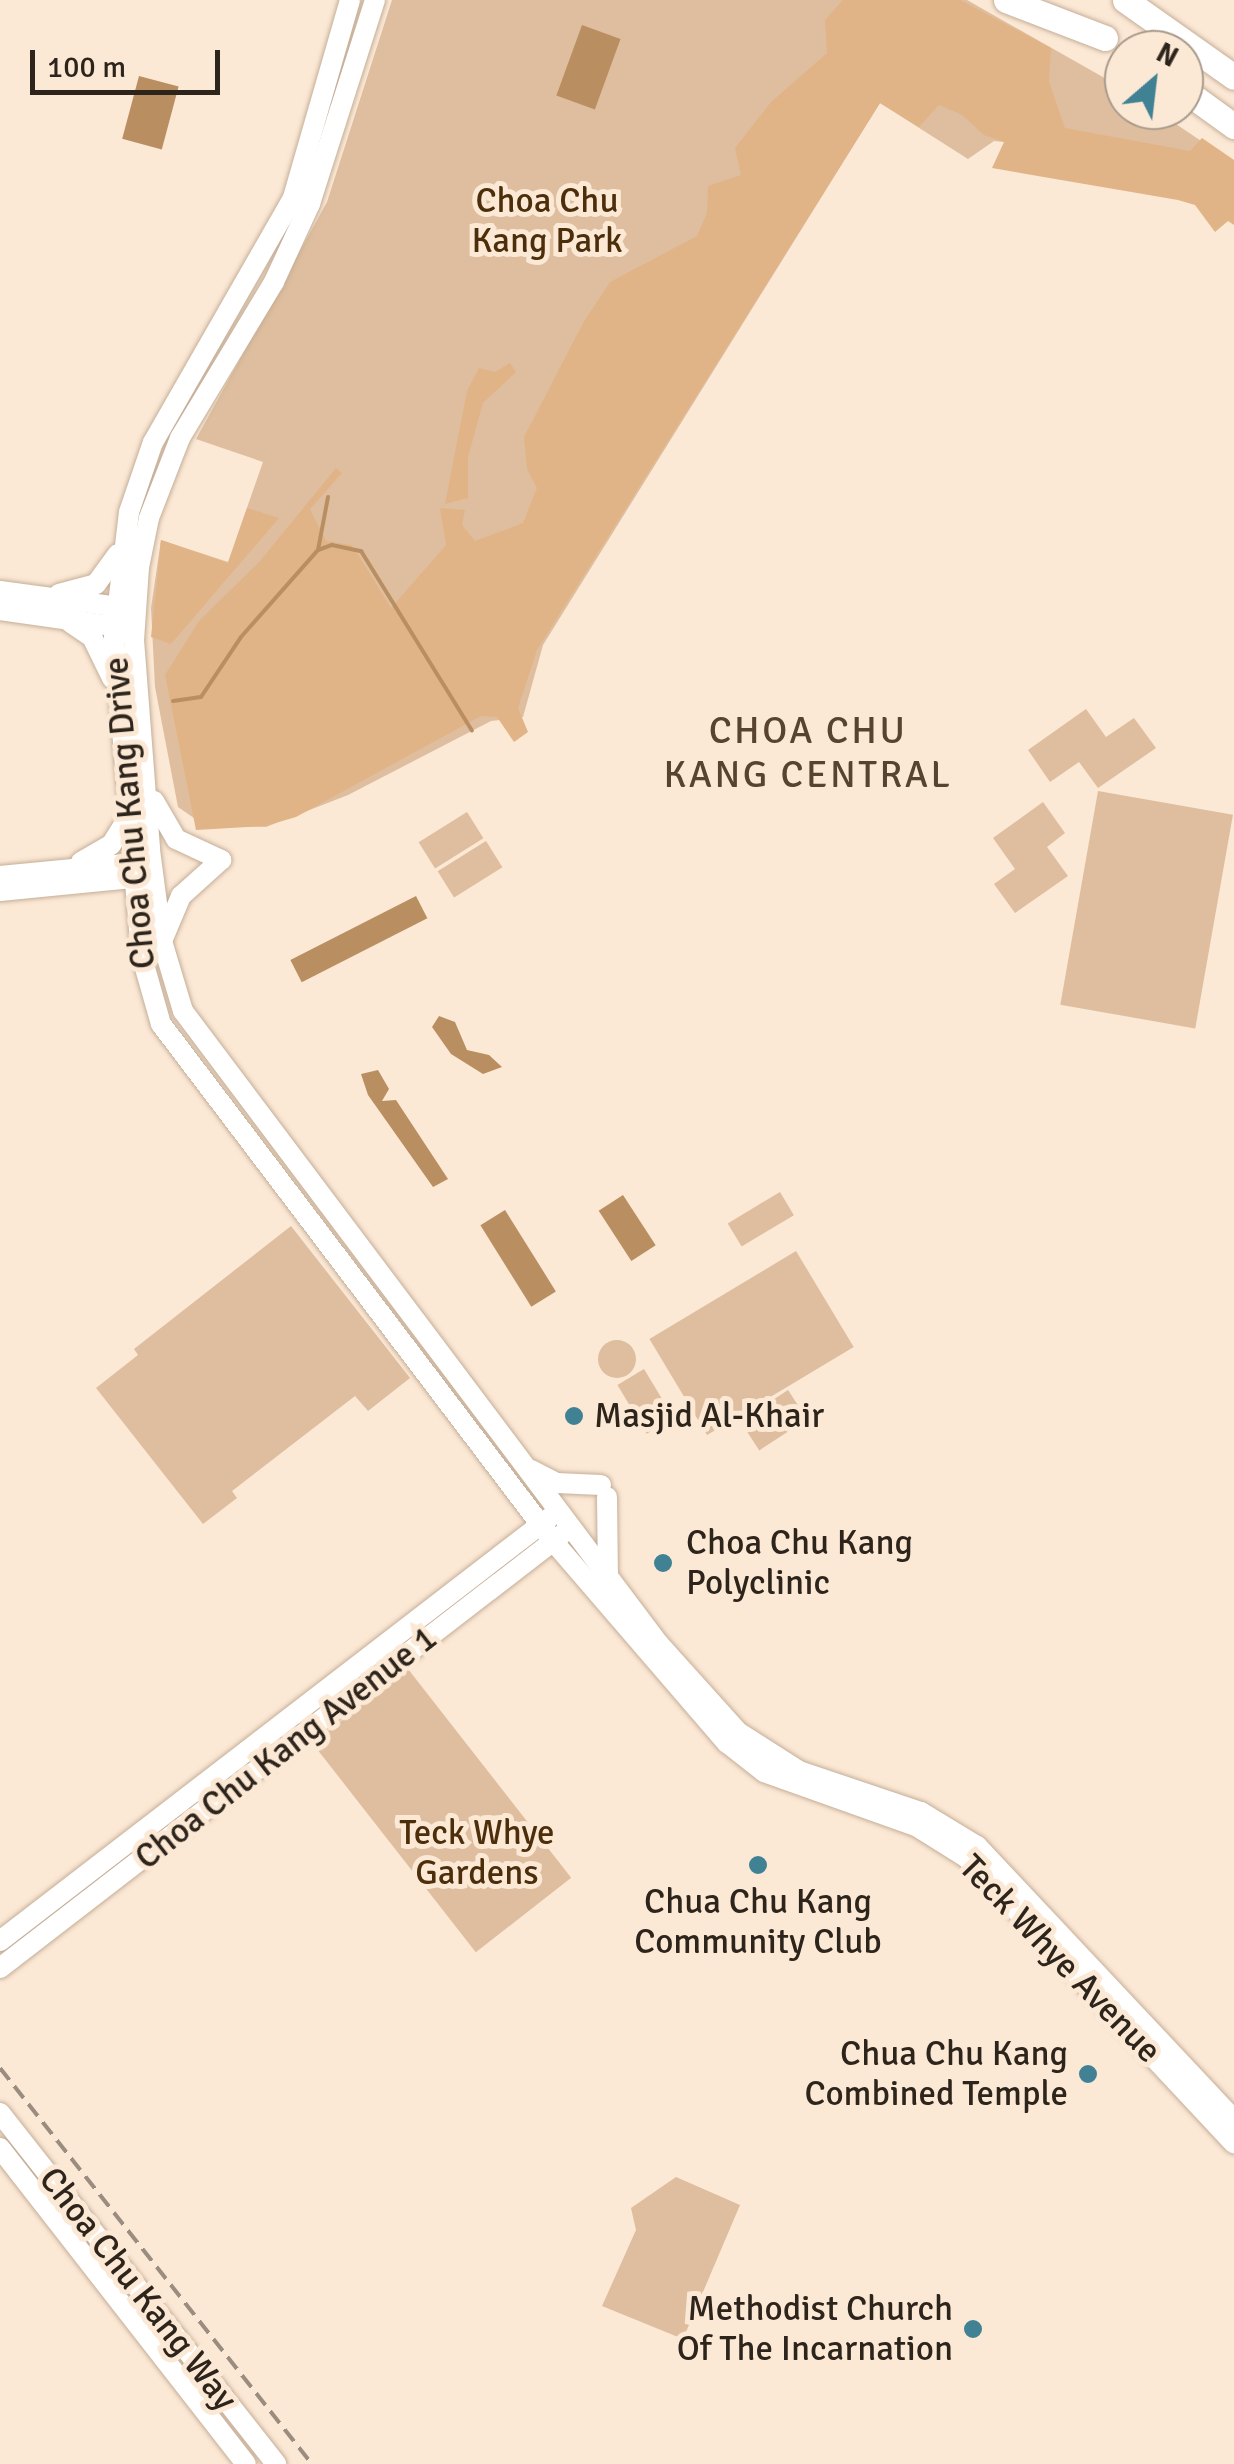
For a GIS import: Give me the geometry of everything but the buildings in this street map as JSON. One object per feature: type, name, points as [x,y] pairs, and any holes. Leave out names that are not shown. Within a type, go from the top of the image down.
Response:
[{"type":"highway","points":[[1006,0],[1104,40]]},
{"type":"highway","points":[[1041,0],[1104,38]]},
{"type":"highway","points":[[1129,0],[1234,77]]},
{"type":"highway","points":[[1204,104],[1234,126]]},
{"type":"main road","name":"Choa Chu Kang Drive","points":[[350,0],[293,198],[154,442],[123,544],[124,617],[118,688],[130,807],[172,982],[199,1039],[565,1519]]},
{"type":"main road","name":"Choa Chu Kang Drive","points":[[375,0],[310,204],[274,282],[180,438],[149,518],[124,617],[150,790],[140,936],[146,987],[180,1054],[547,1533]]},
{"type":"main road","points":[[154,442],[166,434],[180,438]]},
{"type":"main road","points":[[39,597],[96,584],[123,544]]},
{"type":"main road","points":[[0,591],[124,617]]},
{"type":"main road","points":[[0,610],[63,618],[124,617]]},
{"type":"main road","points":[[63,618],[92,637],[118,688]]},
{"type":"main road","points":[[150,790],[176,839],[221,860],[181,896],[162,941]]},
{"type":"main road","points":[[68,868],[111,845],[130,807]]},
{"type":"main road","points":[[0,876],[68,868],[142,869]]},
{"type":"main road","points":[[0,892],[87,882],[142,869]]},
{"type":"main road","points":[[87,882],[116,895],[140,936]]},
{"type":"main road","points":[[524,1467],[557,1483],[604,1491],[608,1575]]},
{"type":"main road","points":[[523,1502],[518,1555],[576,1566]]},
{"type":"main road","name":"Choa Chu Kang Avenue 1","points":[[0,1941],[565,1519]]},
{"type":"main road","name":"Teck Whye Avenue","points":[[565,1519],[678,1666],[755,1747],[799,1771],[921,1812],[989,1856],[1234,2120]]},
{"type":"main road","name":"Teck Whye Avenue","points":[[547,1533],[661,1671],[746,1758],[794,1785],[916,1826],[976,1866],[1234,2142]]},
{"type":"main road","name":"Choa Chu Kang Avenue 1","points":[[0,1968],[518,1555]]},
{"type":"main road","name":"Choa Chu Kang Way","points":[[0,2113],[276,2464]]},
{"type":"main road","name":"Choa Chu Kang Way","points":[[0,2148],[246,2464]]},
{"type":"green space","name":"Choa Chu Kang Park","points":[[392,0],[967,0],[1104,78],[1104,130],[1185,130],[1234,163],[994,141],[968,159],[880,103],[543,645],[523,717],[491,721],[348,795],[266,827],[204,825],[178,807],[155,687],[151,608],[161,540],[228,562],[263,462],[196,439],[327,202]]},
{"type":"green space","points":[[1086,709],[1106,737],[1134,718],[1156,748],[1098,788],[1079,762],[1050,782],[1028,750]]},
{"type":"green space","points":[[1098,791],[1233,815],[1195,1028],[1060,1005]]},
{"type":"green space","points":[[1043,802],[1065,833],[1047,847],[1068,876],[1015,913],[994,884],[1015,869],[993,838]]},
{"type":"green space","points":[[467,812],[483,838],[435,868],[419,842]]},
{"type":"green space","points":[[486,841],[502,867],[454,897],[438,871]]},
{"type":"green space","points":[[780,1192],[794,1215],[742,1247],[728,1223]]},
{"type":"green space","points":[[291,1226],[410,1378],[368,1411],[355,1396],[232,1491],[237,1498],[203,1524],[96,1388],[138,1355],[134,1349]]},
{"type":"green space","points":[[796,1251],[854,1347],[707,1435],[649,1339]]},
{"type":"green space","points":[[617,1340],[630,1346],[636,1359],[630,1372],[617,1378],[604,1372],[598,1359],[604,1346]]},
{"type":"green space","points":[[644,1369],[673,1418],[647,1434],[617,1385]]},
{"type":"green space","points":[[788,1390],[807,1419],[759,1450],[740,1421]]},
{"type":"green space","name":"Teck Whye Gardens","points":[[408,1669],[571,1878],[476,1952],[313,1743]]},
{"type":"green space","points":[[676,2177],[740,2205],[683,2339],[602,2306],[636,2230],[631,2208]]},
{"type":"shaded area","points":[[843,0],[960,0],[1051,48],[1049,82],[1065,128],[1190,151],[1202,138],[1234,160],[1234,225],[1228,221],[1215,232],[1195,205],[1178,200],[992,168],[1004,142],[984,135],[962,115],[939,105],[919,127],[880,103],[537,650],[518,708],[528,732],[514,742],[497,717],[481,716],[296,817],[265,826],[196,830],[165,675],[199,621],[260,561],[336,468],[342,473],[310,509],[326,541],[351,545],[391,608],[446,545],[440,508],[465,510],[462,525],[475,541],[523,523],[537,488],[527,469],[524,437],[583,323],[610,282],[697,236],[707,213],[708,186],[741,175],[735,148],[771,102],[827,53],[825,20]]},
{"type":"shaded area","points":[[582,25],[621,39],[595,109],[556,95]]},
{"type":"shaded area","points":[[139,76],[179,87],[162,149],[122,139]]},
{"type":"shaded area","points":[[510,363],[516,372],[483,403],[468,457],[468,498],[445,504],[467,391],[479,368],[495,372]]},
{"type":"shaded area","points":[[247,508],[279,518],[171,644],[151,637],[161,540],[228,563]]},
{"type":"shaded area","points":[[416,896],[427,918],[302,982],[290,960]]},
{"type":"shaded area","points":[[439,1016],[455,1022],[467,1050],[489,1055],[502,1067],[483,1074],[451,1054],[432,1027]]},
{"type":"shaded area","points":[[378,1070],[389,1089],[382,1101],[396,1100],[448,1179],[433,1187],[368,1095],[361,1074]]},
{"type":"shaded area","points":[[623,1195],[656,1245],[631,1261],[599,1211]]},
{"type":"shaded area","points":[[505,1210],[556,1291],[531,1307],[480,1225]]},
{"type":"waterway","points":[[318,550],[328,497]]},
{"type":"waterway","points":[[173,701],[201,697],[241,637],[318,550],[332,545],[361,551],[472,731]]},
{"type":"railway","points":[[0,2068],[312,2464]]},
{"type":"place","name":"Masjid Al-Khair","points":[[574,1416]]},
{"type":"place","name":"Choa Chu Kang Polyclinic","points":[[663,1563]]},
{"type":"place","name":"Chua Chu Kang Community Club","points":[[758,1865]]},
{"type":"place","name":"Chua Chu Kang Combined Temple","points":[[1088,2074]]},
{"type":"place","name":"Methodist Church Of The Incarnation","points":[[973,2329]]},
{"type":"district","name":"CHOA CHU KANG CENTRAL","points":[[808,753]]}]
